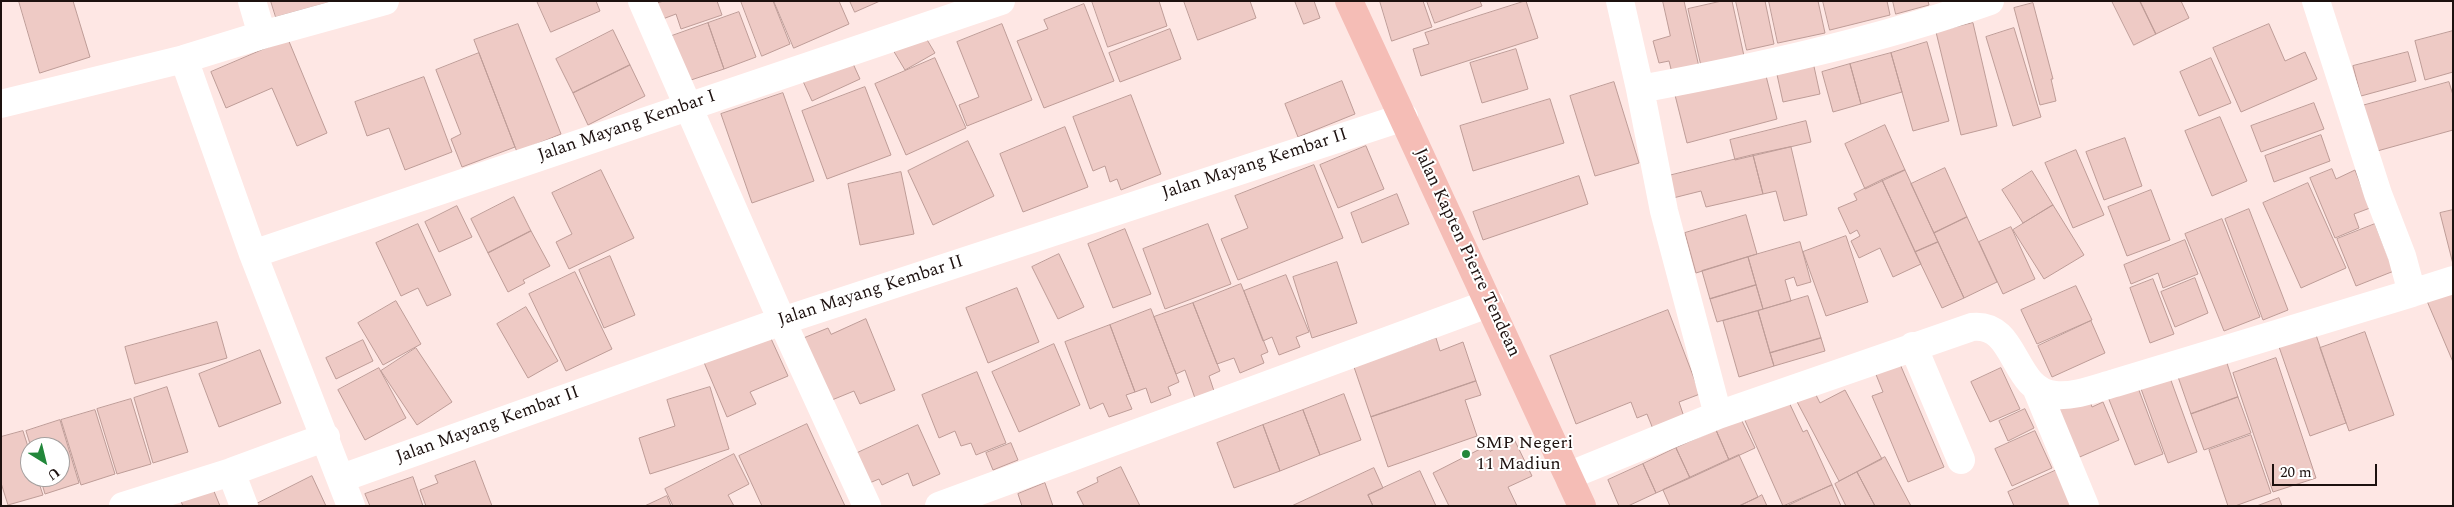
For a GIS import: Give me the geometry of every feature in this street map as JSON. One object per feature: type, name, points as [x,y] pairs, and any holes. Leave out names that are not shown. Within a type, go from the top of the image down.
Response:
[{"type":"main road","name":"Jalan Kapten Pierre Tendean","points":[[1349,1],[1490,303],[1582,506]]},
{"type":"street","points":[[252,1],[262,35]]},
{"type":"street","points":[[1,104],[184,59],[385,1]]},
{"type":"street","points":[[642,1],[782,321],[867,506]]},
{"type":"street","name":"Jalan Mayang Kembar I","points":[[253,254],[1001,1]]},
{"type":"street","points":[[1620,1],[1640,89],[1664,211],[1718,415]]},
{"type":"street","points":[[1640,89],[1745,70],[1850,45],[1990,1]]},
{"type":"street","points":[[2316,1],[2378,194],[2402,256],[2412,293]]},
{"type":"street","points":[[184,59],[253,254],[352,506]]},
{"type":"street","name":"Jalan Mayang Kembar II","points":[[342,478],[782,321],[1404,118]]},
{"type":"street","points":[[2037,390],[2054,395],[2066,395],[2115,383],[2453,280]]},
{"type":"street","points":[[939,506],[1490,303]]},
{"type":"street","points":[[1568,476],[1718,415],[1972,327],[1990,329],[1999,334],[2024,377],[2037,390],[2085,506]]},
{"type":"street","points":[[1913,346],[1961,460]]},
{"type":"street","points":[[123,506],[231,472],[326,437]]},
{"type":"street","points":[[231,472],[244,506]]},
{"type":"building","points":[[19,1],[73,1],[90,57],[40,73]]},
{"type":"building","points":[[271,1],[334,1],[276,17]]},
{"type":"building","points":[[537,1],[596,1],[600,11],[551,32]]},
{"type":"building","points":[[664,1],[717,1],[722,15],[681,29],[676,14],[660,20],[655,4]]},
{"type":"building","points":[[741,1],[773,1],[790,44],[762,56]]},
{"type":"building","points":[[774,1],[839,1],[849,24],[794,48]]},
{"type":"building","points":[[850,1],[880,1],[855,12]]},
{"type":"building","points":[[1092,1],[1159,1],[1167,26],[1108,47]]},
{"type":"building","points":[[1184,1],[1250,1],[1256,18],[1198,40]]},
{"type":"building","points":[[1295,1],[1314,1],[1320,18],[1304,24]]},
{"type":"building","points":[[1380,1],[1423,1],[1432,27],[1392,41]]},
{"type":"building","points":[[1427,1],[1480,1],[1482,6],[1435,23]]},
{"type":"building","points":[[1526,1],[1538,38],[1421,76],[1413,49],[1429,44],[1425,33]]},
{"type":"building","points":[[1663,1],[1684,1],[1699,67],[1672,73],[1669,61],[1659,63],[1653,41],[1670,36]]},
{"type":"building","points":[[1722,1],[1732,1],[1744,56],[1701,66],[1688,9]]},
{"type":"building","points":[[1736,1],[1765,1],[1774,44],[1747,50]]},
{"type":"building","points":[[1769,1],[1818,1],[1825,33],[1778,43]]},
{"type":"building","points":[[1823,1],[1887,1],[1890,15],[1830,30]]},
{"type":"building","points":[[1893,1],[1928,1],[1929,5],[1896,14]]},
{"type":"building","points":[[2112,1],[2140,1],[2156,34],[2134,45]]},
{"type":"building","points":[[2140,1],[2181,1],[2189,18],[2156,34]]},
{"type":"building","points":[[2033,3],[2053,79],[2051,79],[2056,101],[2040,105],[2014,8]]},
{"type":"building","points":[[1084,4],[1114,81],[1044,108],[1017,41],[1048,29],[1044,20]]},
{"type":"building","points":[[739,12],[756,57],[724,69],[708,23]]},
{"type":"building","points":[[708,23],[724,69],[685,82],[669,37]]},
{"type":"building","points":[[1973,23],[1997,126],[1961,135],[1936,32]]},
{"type":"building","points":[[518,24],[561,134],[517,152],[474,40]]},
{"type":"building","points":[[1002,24],[1032,100],[967,126],[959,105],[979,97],[957,42]]},
{"type":"building","points":[[2269,24],[2285,61],[2305,52],[2317,79],[2241,112],[2213,48]]},
{"type":"building","points":[[2014,28],[2041,117],[2013,126],[1986,37]]},
{"type":"building","points":[[1170,29],[1181,59],[1120,82],[1109,53]]},
{"type":"building","points":[[613,30],[630,65],[573,93],[556,59]]},
{"type":"building","points":[[2453,31],[2453,72],[2425,80],[2415,41]]},
{"type":"building","points":[[923,33],[935,53],[905,70],[893,50]]},
{"type":"building","points":[[288,39],[327,133],[297,146],[272,88],[226,108],[211,72]]},
{"type":"building","points":[[1927,42],[1949,121],[1913,131],[1891,53]]},
{"type":"building","points":[[1516,49],[1528,89],[1482,103],[1470,63]]},
{"type":"building","points":[[2408,52],[2416,81],[2361,96],[2353,66]]},
{"type":"building","points":[[479,53],[515,147],[462,167],[451,139],[461,134],[436,70]]},
{"type":"building","points":[[1891,53],[1902,92],[1861,104],[1850,64]]},
{"type":"building","points":[[850,57],[860,79],[812,101],[802,79]]},
{"type":"building","points":[[935,58],[966,128],[906,155],[875,84]]},
{"type":"building","points":[[2211,58],[2231,103],[2199,116],[2180,72]]},
{"type":"building","points":[[1813,62],[1820,94],[1783,102],[1776,70]]},
{"type":"building","points":[[1850,64],[1861,104],[1833,112],[1822,72]]},
{"type":"building","points":[[630,65],[645,96],[588,125],[573,93]]},
{"type":"building","points":[[1764,68],[1777,119],[1687,143],[1674,91]]},
{"type":"building","points":[[424,77],[452,152],[405,170],[389,128],[367,136],[355,102]]},
{"type":"building","points":[[1342,81],[1355,114],[1298,137],[1285,104]]},
{"type":"building","points":[[1614,82],[1639,163],[1595,176],[1570,96]]},
{"type":"building","points":[[2449,82],[2453,95],[2453,130],[2370,153],[2358,107]]},
{"type":"building","points":[[865,87],[891,155],[827,179],[802,111]]},
{"type":"building","points":[[783,93],[814,181],[752,203],[721,114]]},
{"type":"building","points":[[1131,95],[1161,174],[1121,190],[1117,179],[1110,182],[1105,166],[1093,171],[1073,117]]},
{"type":"building","points":[[1550,99],[1564,143],[1473,171],[1460,126]]},
{"type":"building","points":[[2314,103],[2324,129],[2261,152],[2251,126]]},
{"type":"building","points":[[2220,117],[2247,181],[2212,196],[2185,131]]},
{"type":"building","points":[[1806,121],[1811,142],[1735,160],[1730,140]]},
{"type":"building","points":[[1885,125],[1905,170],[1865,189],[1845,144]]},
{"type":"building","points":[[1065,127],[1088,187],[1023,212],[1000,154]]},
{"type":"building","points":[[2321,135],[2330,161],[2274,182],[2265,156]]},
{"type":"building","points":[[2125,138],[2142,186],[2104,200],[2086,152]]},
{"type":"building","points":[[968,141],[994,196],[933,225],[908,171]]},
{"type":"building","points":[[1366,146],[1384,189],[1338,208],[1320,165]]},
{"type":"building","points":[[1791,147],[1807,215],[1784,221],[1776,191],[1763,194],[1753,155]]},
{"type":"building","points":[[2076,150],[2104,215],[2073,228],[2045,163]]},
{"type":"building","points":[[1753,155],[1763,194],[1706,207],[1701,191],[1673,198],[1668,176]]},
{"type":"building","points":[[1314,165],[1343,238],[1238,280],[1221,239],[1248,228],[1235,196]]},
{"type":"building","points":[[1945,168],[1967,217],[1934,233],[1911,184]]},
{"type":"building","points":[[2332,169],[2336,179],[2355,170],[2370,208],[2354,214],[2359,228],[2335,238],[2310,178]]},
{"type":"building","points":[[601,170],[634,238],[569,269],[556,242],[572,234],[552,193]]},
{"type":"building","points":[[1905,170],[1938,242],[1915,252],[1882,180]]},
{"type":"building","points":[[2032,171],[2053,205],[2023,223],[2002,190]]},
{"type":"building","points":[[901,172],[914,234],[860,245],[848,184]]},
{"type":"building","points":[[1579,176],[1588,204],[1483,240],[1473,212]]},
{"type":"building","points":[[1882,180],[1921,264],[1893,277],[1880,248],[1859,258],[1851,241],[1860,236],[1857,230],[1850,234],[1838,208],[1857,200],[1854,194]]},
{"type":"building","points":[[2308,183],[2346,268],[2301,288],[2263,203]]},
{"type":"building","points":[[2151,190],[2170,240],[2127,256],[2108,207]]},
{"type":"building","points":[[1397,194],[1409,224],[1362,243],[1351,213]]},
{"type":"building","points":[[514,197],[531,231],[488,253],[471,219]]},
{"type":"building","points":[[2053,205],[2084,255],[2044,279],[2013,230]]},
{"type":"building","points":[[457,206],[472,237],[439,252],[425,222]]},
{"type":"building","points":[[2249,209],[2288,310],[2263,320],[2225,219]]},
{"type":"building","points":[[2453,210],[2453,264],[2440,213]]},
{"type":"building","points":[[1746,215],[1757,254],[1696,273],[1685,233]]},
{"type":"building","points":[[1967,217],[1997,282],[1964,298],[1934,233]]},
{"type":"building","points":[[2222,219],[2260,317],[2224,331],[2185,234]]},
{"type":"building","points":[[418,224],[451,295],[427,306],[418,288],[401,296],[376,243]]},
{"type":"building","points":[[1208,224],[1231,284],[1165,309],[1143,249]]},
{"type":"building","points":[[2375,224],[2394,271],[2356,286],[2337,239]]},
{"type":"building","points":[[2011,227],[2035,279],[2003,294],[1979,242]]},
{"type":"building","points":[[1125,229],[1151,294],[1113,308],[1088,244]]},
{"type":"building","points":[[531,231],[550,266],[523,280],[525,283],[508,292],[488,253]]},
{"type":"building","points":[[1846,236],[1868,302],[1826,316],[1803,252]]},
{"type":"building","points":[[2185,240],[2198,274],[2163,288],[2158,273],[2131,284],[2124,265]]},
{"type":"building","points":[[1800,242],[1811,282],[1797,286],[1794,277],[1785,280],[1791,301],[1763,309],[1748,257]]},
{"type":"building","points":[[1938,242],[1964,298],[1942,308],[1915,252]]},
{"type":"building","points":[[1059,254],[1084,307],[1058,319],[1032,267]]},
{"type":"building","points":[[610,256],[635,315],[604,328],[579,270]]},
{"type":"building","points":[[1748,257],[1756,285],[1710,299],[1702,271]]},
{"type":"building","points":[[1337,262],[1357,323],[1312,338],[1293,277]]},
{"type":"building","points":[[575,272],[612,349],[566,371],[529,294]]},
{"type":"building","points":[[1286,275],[1309,332],[1296,337],[1300,347],[1279,355],[1272,337],[1263,341],[1244,291]]},
{"type":"building","points":[[2195,278],[2208,313],[2175,327],[2161,292]]},
{"type":"building","points":[[2153,279],[2174,334],[2150,343],[2130,288]]},
{"type":"building","points":[[1241,284],[1268,352],[1261,355],[1264,363],[1240,373],[1234,358],[1217,364],[1193,303]]},
{"type":"building","points":[[1756,285],[1763,309],[1717,322],[1710,299]]},
{"type":"building","points":[[2076,286],[2092,320],[2037,344],[2021,310]]},
{"type":"building","points":[[1017,288],[1039,342],[988,363],[966,308]]},
{"type":"building","points":[[2453,290],[2453,362],[2427,301]]},
{"type":"building","points":[[1808,296],[1821,338],[1770,353],[1758,311]]},
{"type":"building","points":[[396,301],[421,344],[383,365],[358,323]]},
{"type":"building","points":[[1193,303],[1220,371],[1209,376],[1215,394],[1196,401],[1185,370],[1176,374],[1154,317]]},
{"type":"building","points":[[526,307],[558,361],[528,378],[497,324]]},
{"type":"building","points":[[1151,309],[1179,382],[1168,387],[1171,395],[1151,403],[1146,388],[1135,392],[1110,325]]},
{"type":"building","points":[[1668,310],[1700,394],[1679,402],[1684,417],[1653,429],[1647,414],[1637,418],[1631,402],[1576,424],[1550,356]]},
{"type":"building","points":[[1758,311],[1774,366],[1739,377],[1723,321]]},
{"type":"building","points":[[866,319],[895,390],[860,404],[854,391],[827,402],[801,339],[828,328],[831,334]]},
{"type":"building","points":[[2091,321],[2105,353],[2052,377],[2038,346]]},
{"type":"building","points":[[217,322],[227,358],[135,384],[125,347]]},
{"type":"building","points":[[1110,325],[1135,392],[1126,395],[1132,409],[1109,417],[1103,403],[1090,409],[1065,342]]},
{"type":"building","points":[[2314,329],[2346,423],[2310,436],[2277,341]]},
{"type":"building","points":[[768,332],[788,376],[750,392],[756,404],[727,417],[703,360]]},
{"type":"building","points":[[2365,332],[2394,415],[2349,431],[2320,348]]},
{"type":"building","points":[[1436,338],[1440,351],[1463,342],[1476,381],[1371,417],[1354,367]]},
{"type":"building","points":[[1821,338],[1825,351],[1774,366],[1770,353]]},
{"type":"building","points":[[363,340],[373,361],[336,379],[326,358]]},
{"type":"building","points":[[1054,344],[1080,405],[1019,432],[992,372]]},
{"type":"building","points":[[416,348],[452,402],[417,425],[381,371]]},
{"type":"building","points":[[260,350],[281,403],[219,427],[199,374]]},
{"type":"building","points":[[2224,354],[2238,397],[2191,414],[2176,371]]},
{"type":"building","points":[[1897,357],[1944,467],[1908,482],[1872,396],[1883,392],[1873,367]]},
{"type":"building","points":[[2276,358],[2316,478],[2273,492],[2233,373]]},
{"type":"building","points":[[379,368],[406,418],[365,440],[338,390]]},
{"type":"building","points":[[2001,368],[2020,409],[1990,422],[1971,382]]},
{"type":"building","points":[[977,372],[1006,443],[976,455],[971,443],[961,446],[955,431],[939,438],[922,395]]},
{"type":"building","points":[[2169,375],[2197,452],[2168,463],[2140,386]]},
{"type":"building","points":[[1476,381],[1481,395],[1465,400],[1477,436],[1388,467],[1371,417]]},
{"type":"building","points":[[2137,385],[2163,454],[2135,465],[2108,397]]},
{"type":"building","points":[[167,387],[188,452],[153,463],[134,398]]},
{"type":"building","points":[[710,387],[729,449],[650,474],[639,438],[675,426],[667,400]]},
{"type":"building","points":[[1812,387],[1820,403],[1845,390],[1882,459],[1839,481],[1794,396]]},
{"type":"building","points":[[2087,393],[2092,407],[2103,402],[2119,440],[2075,459],[2054,407]]},
{"type":"building","points":[[1344,394],[1361,440],[1320,455],[1303,410]]},
{"type":"building","points":[[1786,396],[1803,432],[1807,430],[1832,485],[1783,506],[1743,416]]},
{"type":"building","points":[[2238,397],[2251,433],[2204,450],[2191,414]]},
{"type":"building","points":[[131,399],[151,464],[117,474],[97,409]]},
{"type":"building","points":[[2025,409],[2034,428],[2008,441],[1999,421]]},
{"type":"building","points":[[95,410],[115,474],[81,485],[70,449],[70,437],[66,437],[61,420]]},
{"type":"building","points":[[1303,410],[1320,455],[1280,471],[1263,425]]},
{"type":"building","points":[[1741,419],[1755,448],[1729,460],[1716,430]]},
{"type":"building","points":[[60,420],[65,437],[28,437],[26,431]]},
{"type":"building","points":[[807,424],[845,506],[762,506],[739,456]]},
{"type":"building","points":[[918,425],[940,474],[913,486],[908,473],[882,485],[879,479],[867,484],[853,455]]},
{"type":"building","points":[[1263,425],[1280,471],[1234,488],[1217,443]]},
{"type":"building","points":[[1716,430],[1729,460],[1690,478],[1676,448]]},
{"type":"building","points":[[23,431],[25,437],[20,437],[20,487],[40,487],[43,495],[8,505],[1,483],[1,437]]},
{"type":"building","points":[[2035,431],[2052,468],[2012,486],[1995,449]]},
{"type":"building","points":[[2251,435],[2271,493],[2235,506],[2228,506],[2209,450]]},
{"type":"building","points":[[1514,439],[1532,476],[1508,487],[1517,506],[1449,506],[1433,473],[1488,445],[1490,451]]},
{"type":"building","points":[[1011,443],[1018,460],[993,470],[986,453]]},
{"type":"building","points":[[1676,448],[1690,478],[1656,493],[1643,464]]},
{"type":"building","points":[[70,453],[79,483],[70,486]]},
{"type":"building","points":[[734,454],[749,484],[728,495],[734,506],[673,506],[665,489]]},
{"type":"building","points":[[1739,455],[1758,497],[1739,506],[1670,506],[1663,490]]},
{"type":"building","points":[[1885,457],[1911,506],[1875,506],[1857,472]]},
{"type":"building","points":[[475,461],[492,506],[426,506],[420,490],[438,483],[435,476]]},
{"type":"building","points":[[1643,464],[1656,493],[1628,506],[1619,506],[1608,480]]},
{"type":"building","points":[[1121,467],[1140,506],[1084,506],[1077,492],[1098,482],[1097,478]]},
{"type":"building","points":[[1374,468],[1383,488],[1368,495],[1373,506],[1292,506]]},
{"type":"building","points":[[2059,469],[2073,506],[2014,506],[2008,492]]},
{"type":"building","points":[[1420,471],[1436,506],[1373,506],[1368,495]]},
{"type":"building","points":[[1857,472],[1875,506],[1846,506],[1835,484]]},
{"type":"building","points":[[312,476],[326,506],[252,506]]},
{"type":"building","points":[[413,477],[423,506],[370,506],[365,494]]},
{"type":"building","points":[[1045,483],[1053,506],[1022,506],[1018,494]]},
{"type":"building","points":[[211,484],[220,506],[183,506],[179,497]]},
{"type":"building","points":[[1832,485],[1841,506],[1787,506]]},
{"type":"building","points":[[43,487],[67,487],[45,494]]},
{"type":"building","points":[[1762,495],[1767,506],[1739,506],[1758,497]]},
{"type":"building","points":[[667,496],[671,506],[645,506]]},
{"type":"building","points":[[2279,498],[2282,506],[2257,506]]},
{"type":"place","name":"SMP Negeri 11 Madiun","points":[[1466,454]]}]
